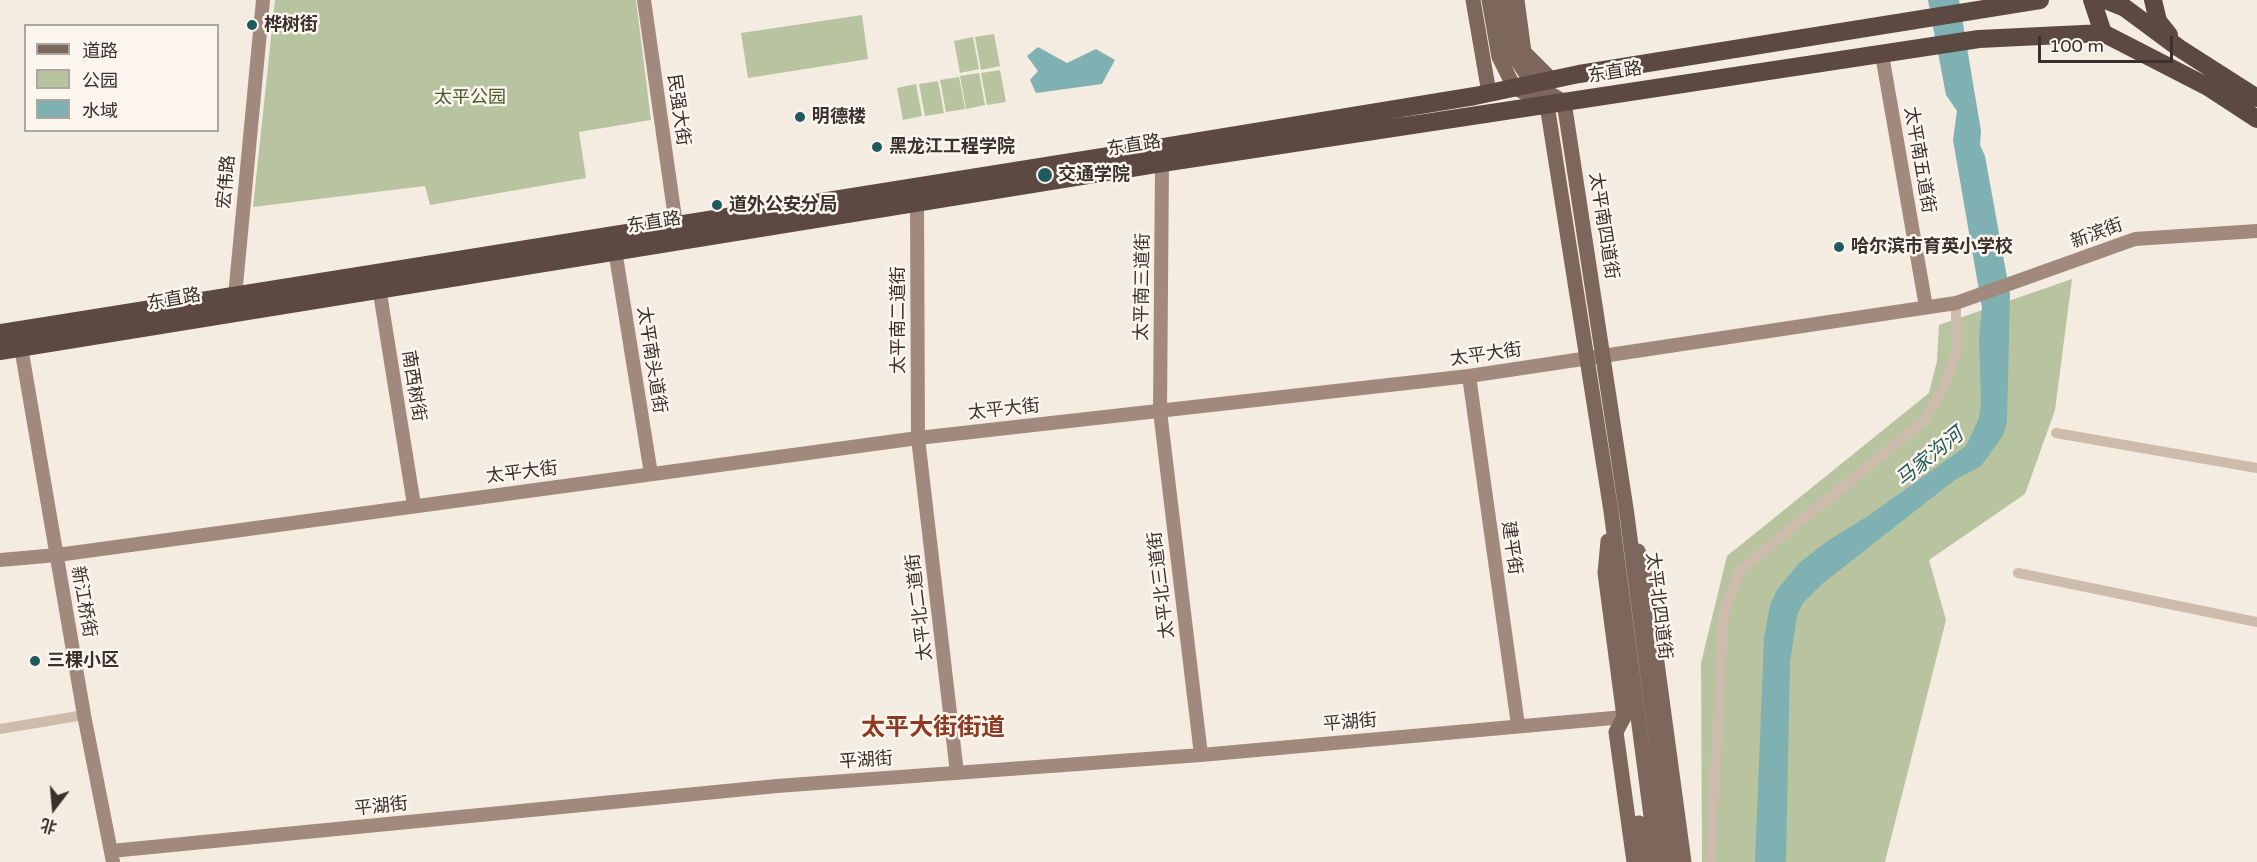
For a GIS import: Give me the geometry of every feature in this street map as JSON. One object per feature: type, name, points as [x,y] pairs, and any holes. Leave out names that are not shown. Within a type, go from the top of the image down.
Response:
[{"type":"highway","name":"东直路","points":[[0,351],[676,225],[1489,93],[1551,79],[2040,0]]},
{"type":"highway","points":[[2092,0],[2103,33],[2129,4]]},
{"type":"highway","points":[[2105,0],[2129,4],[2179,48],[2257,98]]},
{"type":"highway","points":[[2152,0],[2158,21],[2179,48]]},
{"type":"highway","name":"东直路","points":[[0,333],[235,296],[377,281],[615,250],[1162,163],[1979,39],[2103,33],[2208,87],[2257,119]]},
{"type":"main road","points":[[1473,0],[1489,93]]},
{"type":"main road","points":[[1489,0],[1514,87],[1556,104]]},
{"type":"main road","points":[[1504,0],[1506,56],[1556,104]]},
{"type":"main road","points":[[1517,0],[1524,52],[1551,79]]},
{"type":"main road","name":"太平南四道街","points":[[1556,104],[1603,356]]},
{"type":"main road","name":"太平南四道街","points":[[1556,104],[1586,358]]},
{"type":"main road","name":"太平北四道街","points":[[1603,356],[1627,515],[1626,572],[1656,862]]},
{"type":"main road","name":"太平北四道街","points":[[1586,358],[1611,511],[1626,572],[1672,862]]},
{"type":"main road","points":[[1611,511],[1605,573],[1645,862]]},
{"type":"main road","points":[[1627,515],[1646,574],[1684,862]]},
{"type":"main road","points":[[1624,717],[1616,732],[1634,862]]},
{"type":"street","name":"宏伟路","points":[[235,296],[263,0]]},
{"type":"street","name":"民强大街","points":[[644,0],[676,225]]},
{"type":"street","name":"太平南五道街","points":[[1882,54],[1926,307]]},
{"type":"street","name":"太平南三道街","points":[[1160,411],[1162,163]]},
{"type":"street","name":"太平南二道街","points":[[916,202],[918,438]]},
{"type":"street","name":"新滨街","points":[[1956,303],[2135,239],[2257,231]]},
{"type":"street","name":"太平南头道街","points":[[615,250],[651,474]]},
{"type":"street","name":"南西树街","points":[[377,281],[414,505]]},
{"type":"street","name":"太平大街","points":[[0,560],[57,555],[918,438],[1469,376],[1956,303]]},
{"type":"street","points":[[1710,862],[1724,611],[1740,570],[1924,421],[1943,389],[1956,352],[1956,303]]},
{"type":"street","name":"新江桥街","points":[[21,347],[84,714],[112,857]]},
{"type":"street","name":"建平街","points":[[1469,376],[1518,725]]},
{"type":"street","name":"太平北三道街","points":[[1160,411],[1201,756]]},
{"type":"street","points":[[2056,434],[2257,468]]},
{"type":"street","name":"太平北二道街","points":[[918,438],[957,773]]},
{"type":"street","points":[[2018,573],[2257,622]]},
{"type":"street","points":[[0,729],[84,714]]},
{"type":"street","name":"平湖街","points":[[112,857],[777,786],[1201,756],[1624,717]]},
{"type":"green space","name":"太平公园","points":[[275,0],[636,0],[651,120],[579,132],[586,178],[430,205],[425,186],[253,207]]},
{"type":"green space","points":[[862,15],[868,59],[748,78],[741,33]]},
{"type":"green space","points":[[994,34],[1000,66],[981,70],[975,37]]},
{"type":"green space","points":[[973,37],[979,69],[960,73],[954,41]]},
{"type":"green space","points":[[1000,70],[1006,102],[987,105],[981,73]]},
{"type":"green space","points":[[979,73],[985,105],[966,109],[960,76]]},
{"type":"green space","points":[[959,77],[965,109],[946,112],[940,80]]},
{"type":"green space","points":[[938,81],[944,113],[925,116],[919,84]]},
{"type":"green space","points":[[916,84],[922,116],[903,120],[897,88]]},
{"type":"green space","points":[[2072,279],[2055,410],[2025,494],[1929,560],[1946,620],[1885,862],[1702,862],[1701,663],[1727,556],[1929,393],[1937,361],[1939,325]]},
{"type":"water","points":[[1928,0],[1959,0],[1981,131],[1980,145],[1985,156],[2010,294],[2007,423],[2002,437],[1981,466],[1955,480],[1938,493],[1822,584],[1803,603],[1797,615],[1790,662],[1786,862],[1755,862],[1764,638],[1770,605],[1777,590],[1799,563],[1829,540],[1868,516],[1966,446],[1979,418],[1981,402],[1979,337],[1982,308],[1953,140],[1957,111],[1946,95]]},
{"type":"water","points":[[1038,47],[1067,63],[1096,49],[1115,60],[1102,84],[1036,93],[1030,80],[1038,71],[1027,56]]},
{"type":"place","name":"桦树街","points":[[252,25]]},
{"type":"place","name":"明德楼","points":[[800,117]]},
{"type":"place","name":"黑龙江工程学院","points":[[877,147]]},
{"type":"place","name":"交通学院","points":[[1045,175]]},
{"type":"place","name":"道外公安分局","points":[[717,205]]},
{"type":"place","name":"哈尔滨市育英小学校","points":[[1839,247]]},
{"type":"place","name":"三棵小区","points":[[35,661]]},
{"type":"district","name":"太平大街街道","points":[[933,729]]},
{"type":"water label","name":"马家沟河","points":[[1930,458]]}]
